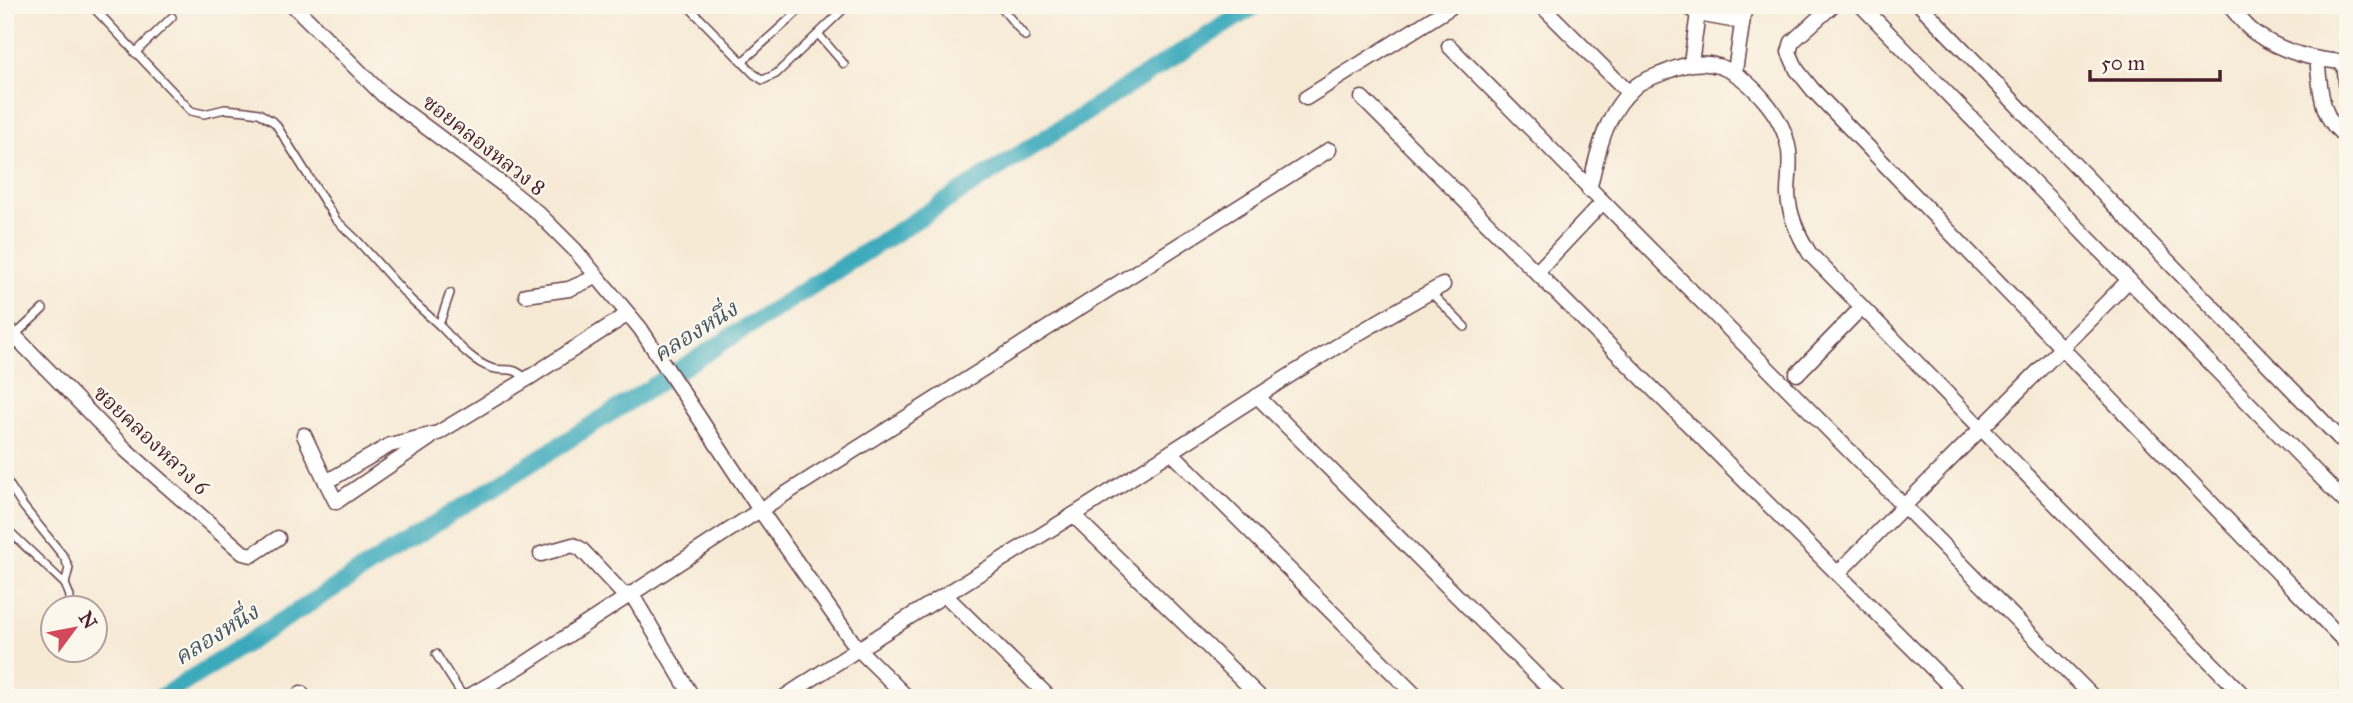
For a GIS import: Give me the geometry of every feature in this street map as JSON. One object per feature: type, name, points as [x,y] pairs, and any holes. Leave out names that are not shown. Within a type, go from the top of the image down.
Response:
[{"type":"street","name":"ซอยคลองหลวง 8","points":[[293,5],[383,95],[538,213],[575,250],[640,328],[760,510],[857,648],[908,698]]},
{"type":"street","points":[[1306,98],[1454,5]]},
{"type":"street","points":[[1541,5],[1629,93]]},
{"type":"street","points":[[1685,5],[1742,22]]},
{"type":"street","points":[[1735,72],[1745,5]]},
{"type":"street","points":[[1833,5],[1792,42],[1789,52],[1797,70],[1822,100],[2348,645]]},
{"type":"street","points":[[1861,5],[2348,505]]},
{"type":"street","points":[[1920,5],[2348,447]]},
{"type":"street","points":[[2229,5],[2255,32],[2294,52],[2317,59],[2346,62],[2348,102]]},
{"type":"street","points":[[1691,64],[1698,10]]},
{"type":"street","points":[[1449,46],[2094,698]]},
{"type":"street","points":[[2317,59],[2323,108],[2335,128],[2347,134]]},
{"type":"street","points":[[1589,190],[1604,131],[1617,106],[1638,84],[1691,64],[1712,64],[1735,72],[1751,84],[1778,117],[1789,152],[1788,198],[1796,231],[1810,254],[2246,698]]},
{"type":"street","points":[[1362,98],[1962,698]]},
{"type":"street","points":[[465,698],[521,666],[760,510],[1329,150]]},
{"type":"street","points":[[1537,272],[1602,203]]},
{"type":"street","points":[[526,295],[569,289],[596,277]]},
{"type":"street","points":[[1838,573],[2129,279]]},
{"type":"street","points":[[783,698],[857,648],[1073,515],[1346,339],[1436,288]]},
{"type":"street","points":[[1797,374],[1862,306]]},
{"type":"street","points":[[304,435],[336,502],[438,433],[628,314]]},
{"type":"street","name":"ซอยคลองหลวง 6","points":[[10,330],[127,451],[243,553],[252,555],[278,538]]},
{"type":"street","points":[[1257,397],[1559,698]]},
{"type":"street","points":[[326,482],[390,445],[438,433]]},
{"type":"street","points":[[1171,453],[1418,698]]},
{"type":"street","points":[[1073,515],[1261,698]]},
{"type":"street","points":[[541,554],[573,545],[629,595],[694,698]]},
{"type":"street","points":[[945,595],[1050,698]]},
{"type":"lane","points":[[91,5],[191,111],[204,114],[225,108],[259,113],[275,123],[336,220],[411,300],[468,354],[487,366],[516,370],[527,379]]},
{"type":"lane","points":[[687,5],[763,80],[769,79],[819,35],[848,5]]},
{"type":"lane","points":[[742,62],[805,5]]},
{"type":"lane","points":[[999,5],[1025,36]]},
{"type":"lane","points":[[135,53],[172,17]]},
{"type":"lane","points":[[819,35],[844,64]]},
{"type":"lane","points":[[1436,288],[1465,327]]},
{"type":"lane","points":[[439,325],[450,293]]},
{"type":"lane","points":[[10,330],[43,309]]},
{"type":"lane","points":[[5,478],[23,506],[64,557],[69,568],[65,584]]},
{"type":"lane","points":[[5,527],[65,584],[69,594]]},
{"type":"lane","points":[[436,654],[465,698]]},
{"type":"waterway","name":"คลองหนึ่ง","points":[[160,698],[1256,5]]}]
